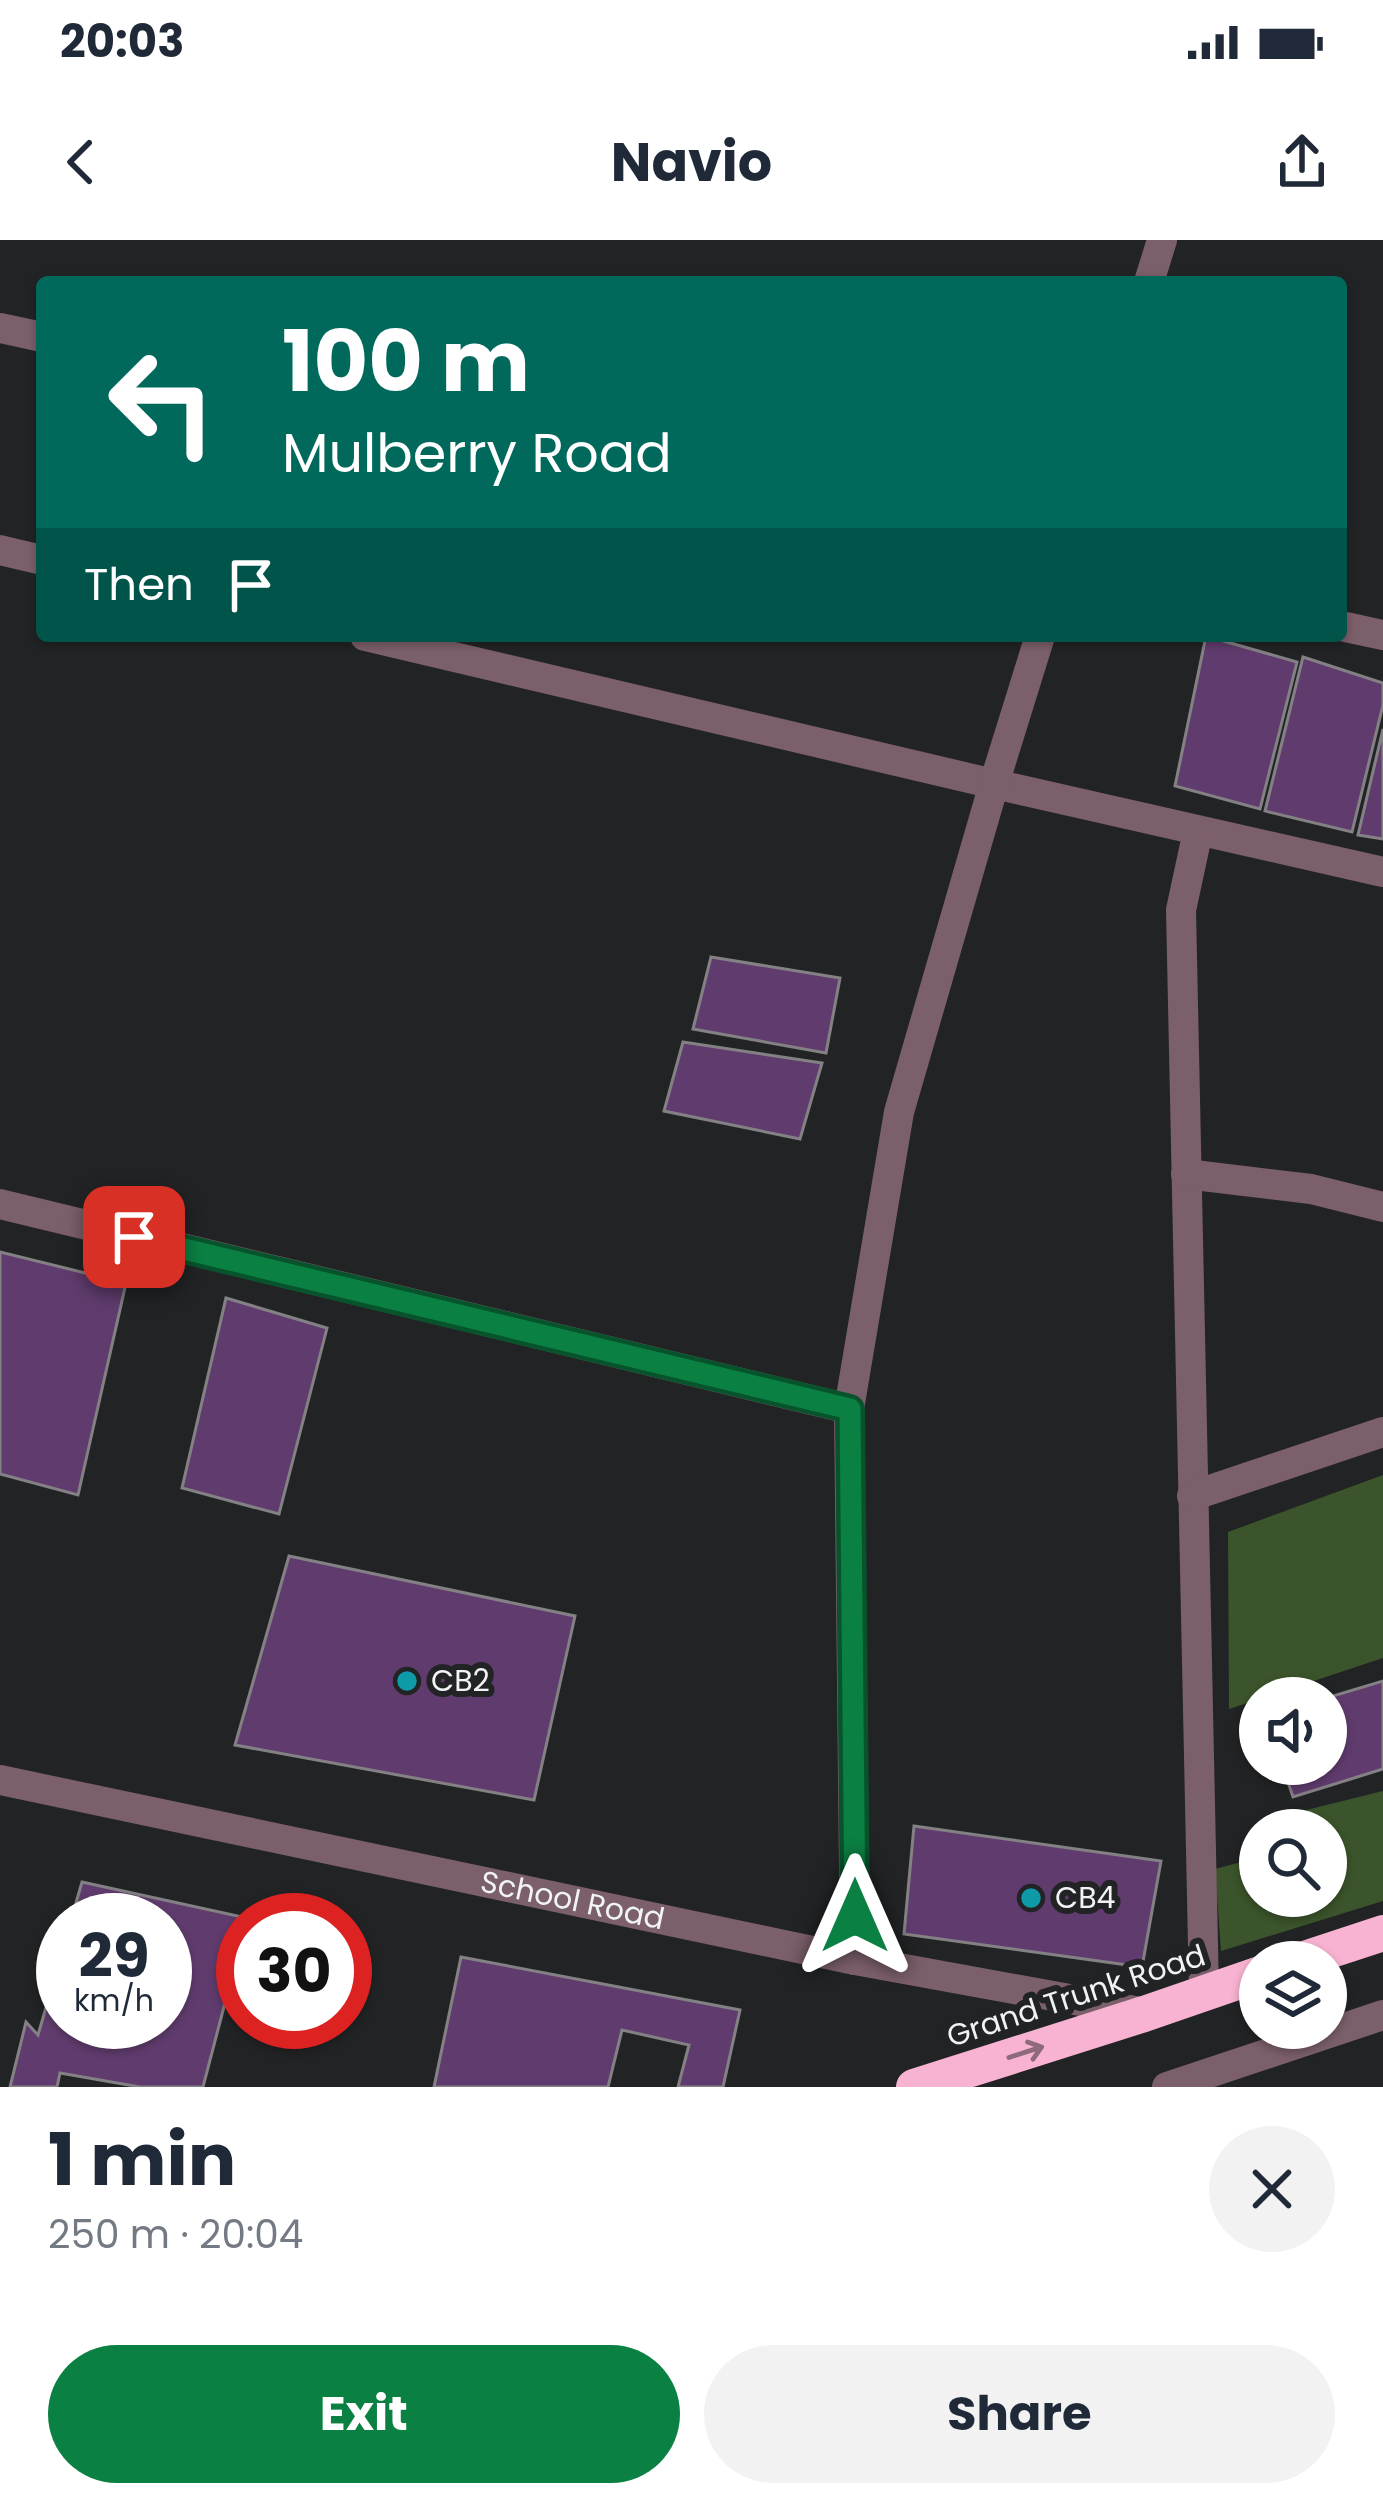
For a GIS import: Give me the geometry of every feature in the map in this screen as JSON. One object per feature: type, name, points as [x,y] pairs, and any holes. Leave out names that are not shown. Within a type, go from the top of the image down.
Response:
[{"type":"highway","points":[[1347,1945],[1383,1933]]},
{"type":"highway","name":"Grand Trunk Road","points":[[914,2087],[1239,1981]]},
{"type":"street","points":[[1151,276],[1162,240]]},
{"type":"street","points":[[0,328],[36,337]]},
{"type":"street","points":[[0,550],[36,559]]},
{"type":"street","points":[[1347,627],[1383,635]]},
{"type":"street","points":[[390,642],[1383,872]]},
{"type":"street","points":[[855,1960],[850,1409],[899,1112],[1038,642]]},
{"type":"street","points":[[1198,831],[1181,910],[1204,1992]]},
{"type":"street","points":[[1186,1174],[1310,1189],[1383,1207]]},
{"type":"street","points":[[0,1204],[850,1409]]},
{"type":"street","points":[[1192,1496],[1383,1432]]},
{"type":"street","name":"School Road","points":[[0,1780],[855,1960],[1146,2013]]},
{"type":"street","points":[[1167,2087],[1383,2015]]},
{"type":"green space","points":[[1383,1475],[1383,1658],[1326,1677],[1239,1677],[1239,1706],[1229,1709],[1228,1532]]},
{"type":"green space","points":[[1383,1791],[1383,1901],[1347,1912],[1347,1809],[1310,1809]]},
{"type":"green space","points":[[1239,1863],[1239,1917],[1331,1917],[1253,1941],[1239,1941],[1239,1945],[1221,1951],[1215,1869]]},
{"type":"building","points":[[1205,642],[1227,642],[1297,662],[1260,809],[1175,786]]},
{"type":"building","points":[[1303,657],[1383,683],[1383,705],[1352,832],[1265,811]]},
{"type":"building","points":[[1383,729],[1383,839],[1358,835]]},
{"type":"building","points":[[711,957],[840,978],[826,1053],[693,1029]]},
{"type":"building","points":[[683,1042],[822,1063],[800,1139],[664,1111]]},
{"type":"building","points":[[0,1252],[126,1283],[78,1495],[0,1474]]},
{"type":"building","points":[[226,1298],[327,1328],[279,1514],[182,1488]]},
{"type":"building","name":"CB2","points":[[289,1556],[575,1616],[534,1800],[235,1745]]},
{"type":"building","points":[[1383,1681],[1383,1769],[1347,1780],[1347,1692]]},
{"type":"building","points":[[1289,1785],[1332,1785],[1293,1797]]},
{"type":"building","name":"CB4","points":[[914,1826],[1161,1861],[1142,1967],[904,1934]]},
{"type":"building","points":[[82,1882],[132,1893],[79,1893]]},
{"type":"building","points":[[192,1906],[216,1911],[216,2037],[203,2087],[140,2087],[60,2073],[57,2087],[10,2087],[26,2022],[36,2033],[36,2049],[192,2049]]},
{"type":"building","points":[[461,1957],[740,2010],[723,2087],[678,2087],[689,2045],[622,2030],[608,2087],[434,2087]]},
{"type":"place","name":"CB2","points":[[407,1681]]},
{"type":"place","name":"CB4","points":[[1031,1898]]},
{"type":"route","points":[[134,1237],[850,1409],[855,1916]]}]
